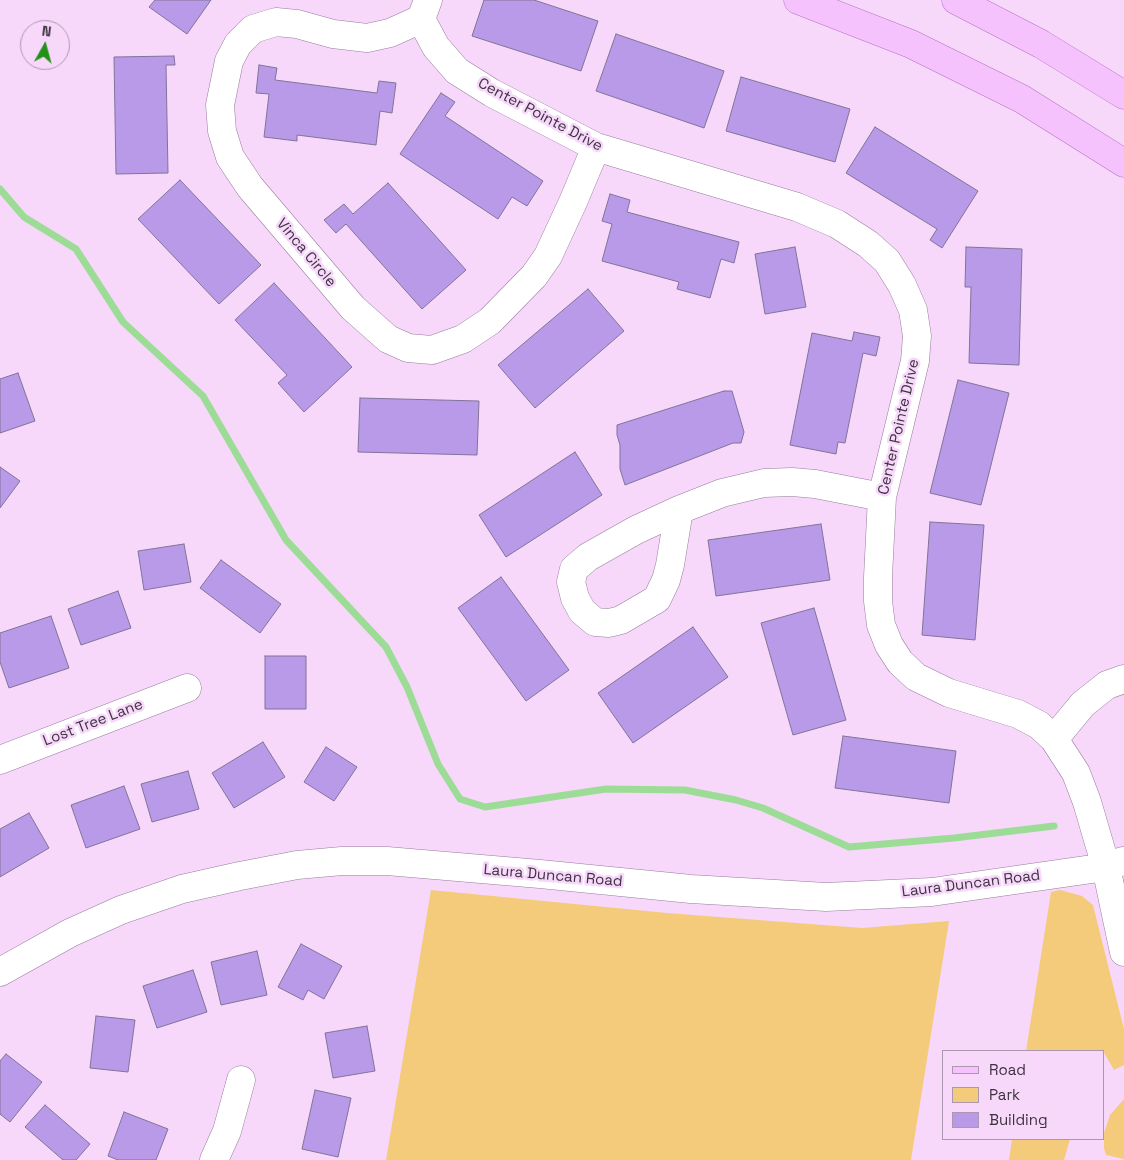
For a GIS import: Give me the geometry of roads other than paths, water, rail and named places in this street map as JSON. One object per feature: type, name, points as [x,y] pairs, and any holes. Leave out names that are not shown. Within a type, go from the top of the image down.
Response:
[{"type":"main road","points":[[798,0],[911,44],[1022,100],[1124,163]]},
{"type":"main road","points":[[956,0],[1041,44],[1124,95]]},
{"type":"street","name":"Vinca Circle","points":[[424,10],[390,33],[367,38],[333,34],[297,24],[276,22],[254,29],[238,44],[229,61],[220,105],[222,131],[230,157],[250,187],[353,308],[388,339],[408,348],[432,350],[463,339],[490,321],[534,276],[548,256],[596,147]]},
{"type":"street","name":"Center Pointe Drive","points":[[424,10],[436,48],[457,70],[492,93],[596,147],[797,207],[838,224],[868,244],[887,261],[902,285],[913,310],[917,336],[915,361],[882,496],[878,576],[878,600],[882,625],[889,645],[900,662],[916,677],[932,686],[1018,714],[1039,725],[1054,739],[1076,773],[1115,864],[1124,952]]},
{"type":"street","points":[[679,510],[722,493],[764,483],[792,482],[815,484],[882,496]]},
{"type":"street","points":[[1054,739],[1083,704],[1107,685],[1124,679]]},
{"type":"street","name":"Lost Tree Lane","points":[[0,760],[187,688]]},
{"type":"street","name":"Laura Duncan Road","points":[[0,972],[70,933],[130,907],[182,889],[298,865],[342,861],[387,861],[691,889],[826,897],[932,892],[1115,864]]},
{"type":"street","points":[[214,1160],[227,1131],[241,1080]]},
{"type":"waterway","points":[[0,189],[24,217],[76,249],[123,322],[203,396],[286,540],[386,647],[407,687],[438,764],[460,799],[485,807],[606,789],[685,790],[736,800],[763,808],[849,847],[954,838],[1054,826]]}]
